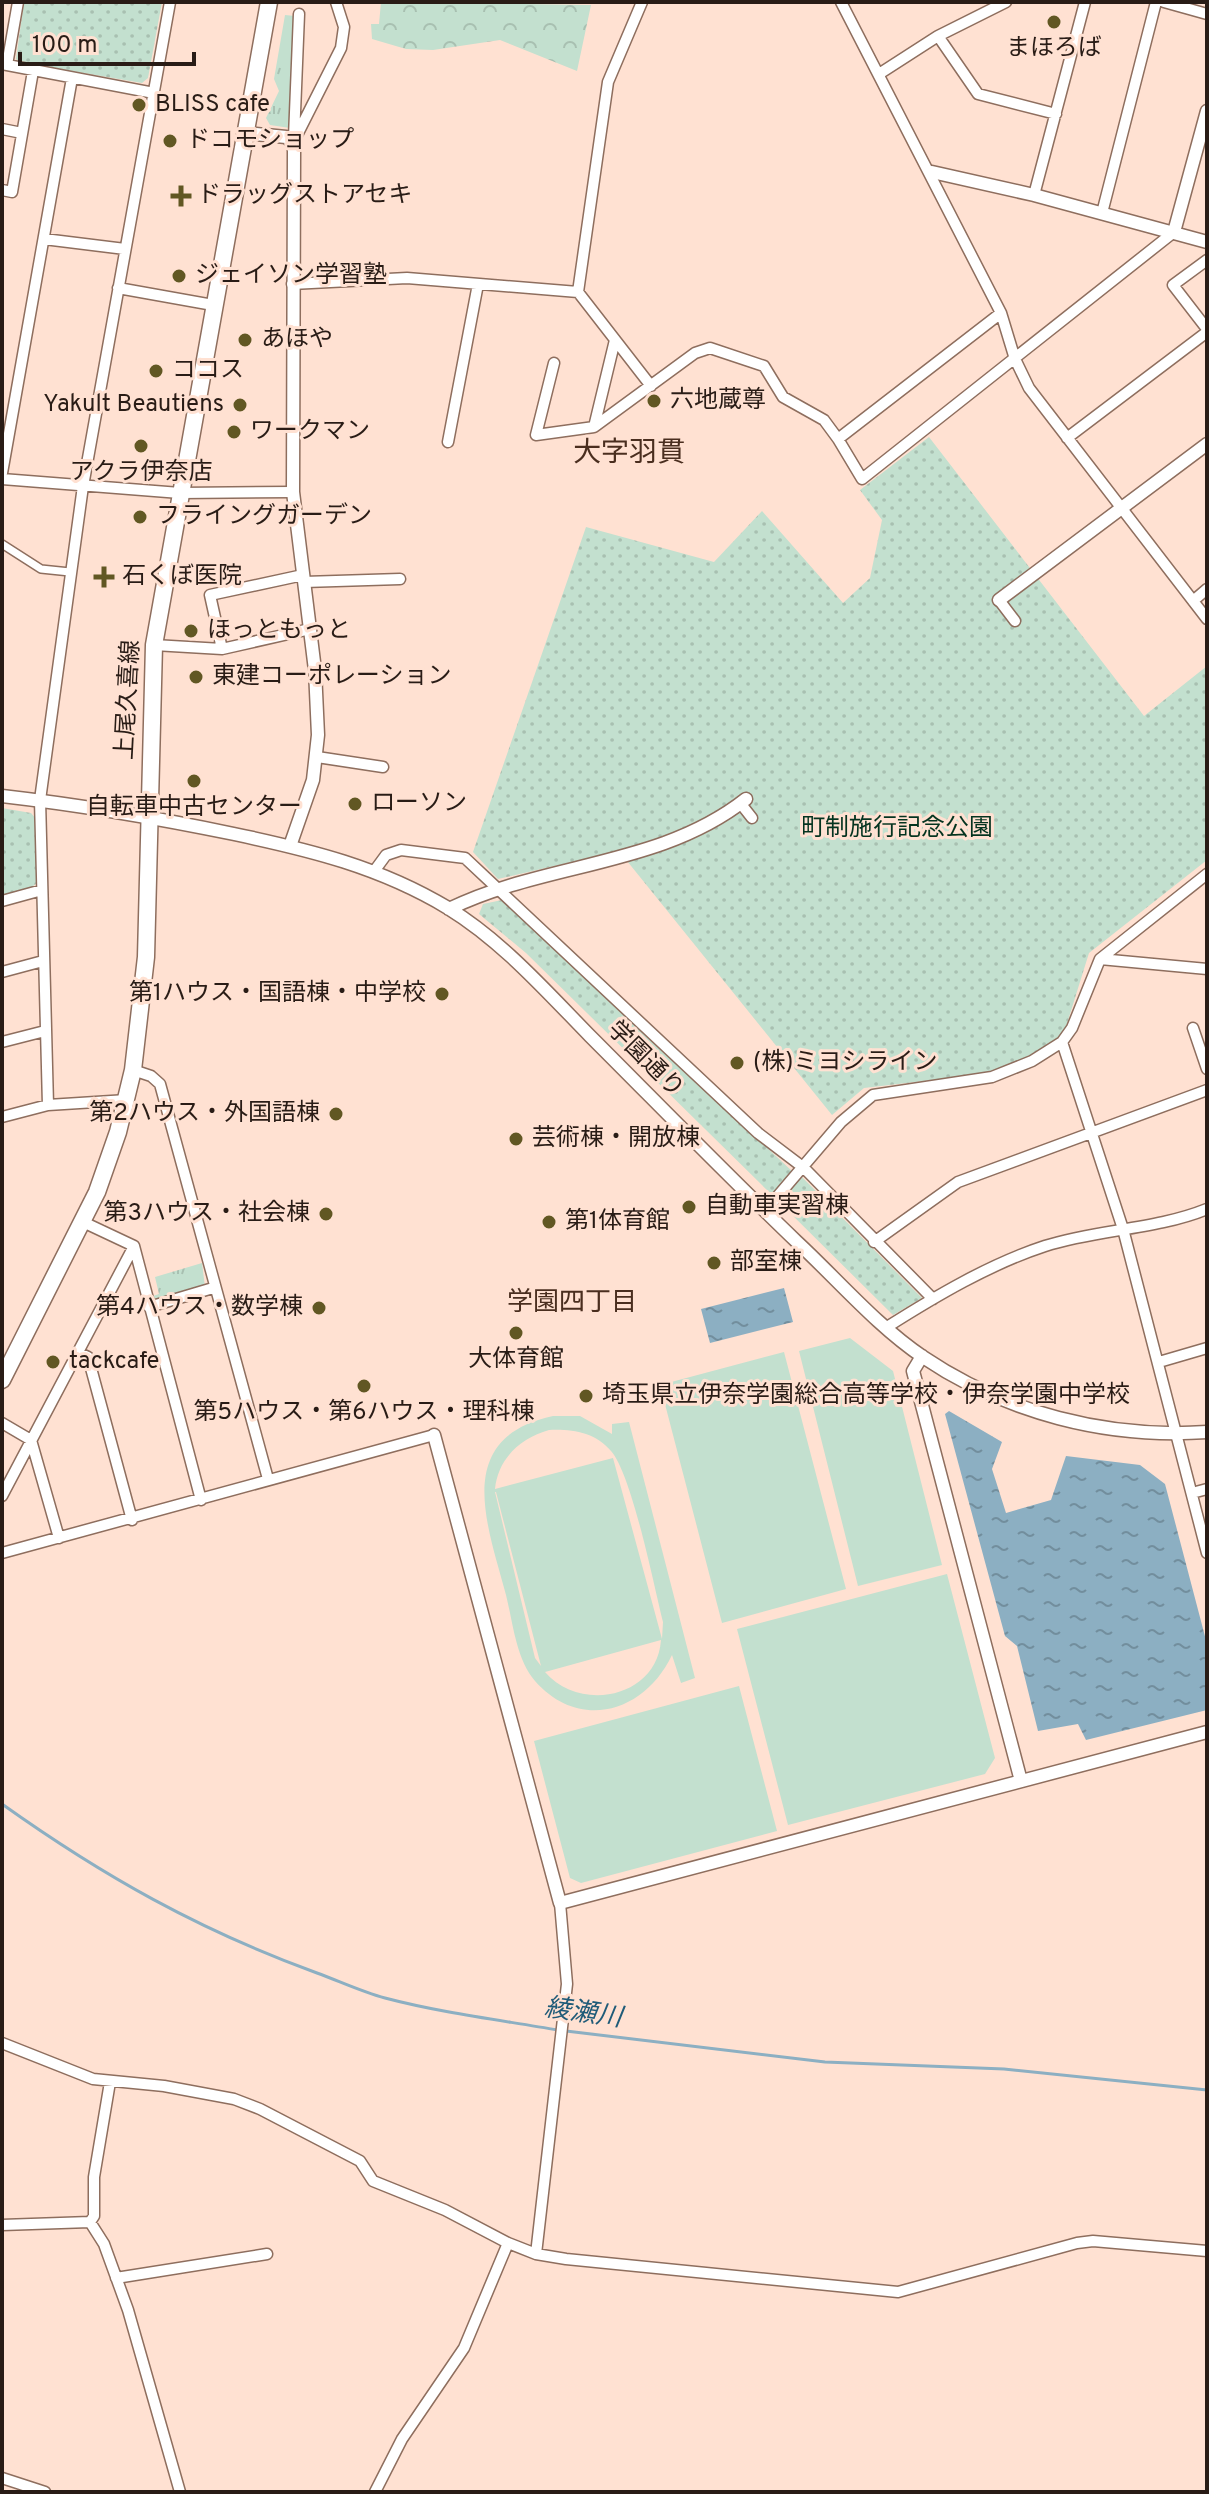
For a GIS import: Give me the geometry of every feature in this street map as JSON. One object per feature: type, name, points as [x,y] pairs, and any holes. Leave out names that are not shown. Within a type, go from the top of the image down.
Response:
[{"type":"main road","name":"上尾久喜線","points":[[2,1380],[83,1222],[109,1163],[133,1070],[146,957],[154,645],[269,2]]},
{"type":"street","points":[[18,2],[4,65],[154,93]]},
{"type":"street","points":[[48,1105],[40,800],[83,486],[170,2]]},
{"type":"street","points":[[293,143],[341,48],[344,27],[336,2]]},
{"type":"street","points":[[642,2],[608,82],[578,292],[651,386]]},
{"type":"street","points":[[841,2],[932,172],[1001,313],[1015,359],[1029,388],[1207,619]]},
{"type":"street","points":[[879,74],[938,36],[1006,2]]},
{"type":"street","points":[[1034,195],[1085,2]]},
{"type":"street","points":[[1102,213],[1156,2]]},
{"type":"street","points":[[1164,2],[1207,14]]},
{"type":"street","points":[[290,846],[306,804],[317,757],[317,703],[293,492],[293,143],[299,14]]},
{"type":"street","points":[[938,36],[978,94],[1056,114]]},
{"type":"street","points":[[2,190],[12,192],[33,71]]},
{"type":"street","points":[[2,473],[72,78]]},
{"type":"street","points":[[554,363],[536,435],[594,427],[695,353],[710,348],[764,366],[783,397],[824,420],[862,479],[1174,232],[1207,111]]},
{"type":"street","points":[[2,129],[22,133]]},
{"type":"street","points":[[245,133],[286,137],[293,143]]},
{"type":"street","points":[[932,172],[1034,195],[1207,242]]},
{"type":"street","points":[[44,239],[125,249]]},
{"type":"street","points":[[1067,438],[1207,330],[1173,285],[1207,260]]},
{"type":"street","points":[[292,284],[407,278],[578,292]]},
{"type":"street","points":[[448,442],[478,284]]},
{"type":"street","points":[[118,288],[213,305]]},
{"type":"street","points":[[838,439],[1001,313]]},
{"type":"street","points":[[594,427],[615,340]]},
{"type":"street","points":[[1015,621],[999,600],[1207,445]]},
{"type":"street","points":[[2,479],[180,493],[293,492]]},
{"type":"street","points":[[2,544],[41,569],[70,572]]},
{"type":"street","points":[[222,649],[210,595],[304,578],[400,579]]},
{"type":"street","points":[[1193,601],[1207,589]]},
{"type":"street","points":[[154,645],[222,649],[310,629]]},
{"type":"street","points":[[317,757],[383,767]]},
{"type":"street","name":"学園通り","points":[[2,796],[149,816],[290,846],[375,870],[449,909],[526,971],[765,1211],[887,1327],[922,1356],[987,1393],[1057,1418],[1128,1431],[1207,1432]]},
{"type":"street","points":[[449,909],[498,888],[639,853],[712,823],[744,801],[752,818]]},
{"type":"street","points":[[375,870],[386,855],[401,850],[465,858],[758,1133],[804,1168],[933,1299]]},
{"type":"street","points":[[765,1211],[841,1122],[873,1095],[992,1077],[1032,1061],[1062,1042],[1072,1028],[1100,959],[1207,874]]},
{"type":"street","points":[[2,901],[42,890]]},
{"type":"street","points":[[1100,959],[1207,969]]},
{"type":"street","points":[[2,972],[43,961]]},
{"type":"street","points":[[1193,1028],[1207,1069]]},
{"type":"street","points":[[2,1042],[45,1031]]},
{"type":"street","points":[[1062,1042],[1123,1229],[1207,1549]]},
{"type":"street","points":[[133,1070],[155,1078],[160,1084],[213,1288],[268,1479]]},
{"type":"street","points":[[874,1242],[958,1182],[1207,1090]]},
{"type":"street","points":[[2,1117],[48,1105],[127,1100]]},
{"type":"street","points":[[887,1327],[933,1299],[1046,1246],[1178,1221],[1207,1209]]},
{"type":"street","points":[[83,1222],[134,1246]]},
{"type":"street","points":[[134,1246],[201,1500]]},
{"type":"street","points":[[2,1496],[134,1246]]},
{"type":"street","points":[[149,1307],[213,1288]]},
{"type":"street","points":[[1159,1362],[1207,1348]]},
{"type":"street","points":[[77,1352],[88,1357],[132,1520]]},
{"type":"street","points":[[922,1356],[913,1371],[1021,1781]]},
{"type":"street","points":[[2,1423],[31,1440],[59,1538]]},
{"type":"street","points":[[2,1553],[132,1520],[268,1479],[434,1435],[560,1903],[567,1984],[536,2254]]},
{"type":"street","points":[[1192,1493],[1207,1489]]},
{"type":"street","points":[[560,1903],[1207,1732]]},
{"type":"street","points":[[2,2043],[93,2079],[234,2099],[260,2109],[360,2161],[373,2181],[445,2210],[536,2254],[898,2292],[1077,2243],[1093,2241],[1207,2251]]},
{"type":"street","points":[[90,2222],[94,2216],[94,2177],[110,2082]]},
{"type":"street","points":[[2,2225],[90,2222]]},
{"type":"street","points":[[90,2222],[104,2244],[116,2278],[180,2492]]},
{"type":"street","points":[[375,2492],[402,2439],[464,2348],[508,2243]]},
{"type":"street","points":[[116,2278],[267,2254]]},
{"type":"street","points":[[2,2478],[45,2492]]},
{"type":"green space","points":[[24,2],[162,2],[148,78],[142,83],[19,62],[16,59]]},
{"type":"green space","points":[[381,2],[591,5],[577,71],[500,40],[433,50],[406,49],[372,39],[371,24],[379,24]]},
{"type":"green space","points":[[285,15],[295,16],[290,128],[270,125],[266,118],[279,91],[274,79]]},
{"type":"green space","name":"町制施行記念公園","points":[[929,437],[1144,716],[1207,666],[1207,860],[1089,953],[1065,1030],[1054,1041],[1030,1057],[984,1074],[864,1088],[832,1115],[619,851],[498,879],[473,852],[586,527],[714,562],[762,511],[843,603],[870,578],[882,520],[860,490]]},
{"type":"green space","points":[[2,808],[31,813],[36,819],[38,882],[32,887],[2,895]]},
{"type":"green space","points":[[502,900],[793,1172],[771,1194],[526,953],[479,914],[483,904]]},
{"type":"green space","points":[[802,1177],[922,1298],[893,1315],[780,1203]]},
{"type":"green space","points":[[202,1263],[205,1287],[156,1299],[153,1296],[159,1294],[155,1277]]},
{"type":"green space","points":[[850,1338],[893,1371],[942,1565],[858,1586],[799,1351]]},
{"type":"green space","points":[[784,1352],[846,1589],[722,1623],[660,1385]]},
{"type":"green space","points":[[553,1416],[580,1416],[612,1434],[612,1424],[629,1422],[695,1678],[681,1683],[672,1655],[660,1675],[629,1702],[591,1710],[553,1697],[535,1681],[523,1662],[516,1640],[491,1541],[484,1488],[489,1464],[500,1444],[521,1427]],"holes":[[[549,1430],[575,1431],[590,1436],[605,1445],[619,1464],[648,1558],[663,1622],[662,1639],[613,1458],[495,1489],[501,1468],[513,1451],[529,1438]],[[495,1492],[541,1666],[535,1658]],[[661,1640],[656,1660],[646,1675],[632,1686],[615,1693],[596,1695],[577,1692],[560,1685],[545,1672]]]},
{"type":"green space","points":[[947,1574],[995,1758],[985,1774],[788,1825],[737,1629]]},
{"type":"green space","points":[[739,1686],[777,1831],[581,1883],[570,1878],[534,1741]]},
{"type":"water","points":[[784,1288],[793,1322],[710,1343],[701,1309]]},
{"type":"water","points":[[949,1411],[1002,1442],[992,1469],[1006,1513],[1051,1500],[1066,1456],[1140,1465],[1165,1484],[1207,1644],[1207,1710],[1086,1740],[1078,1724],[1038,1731],[1017,1646],[1005,1636],[945,1414]]},
{"type":"waterway","name":"綾瀬川","points":[[2,1804],[115,1878],[232,1939],[385,1998],[558,2030]]},
{"type":"waterway","name":"綾瀬川","points":[[566,2031],[825,2062],[1004,2069],[1207,2090]]},
{"type":"place","name":"まほろば","points":[[1054,22]]},
{"type":"place","name":"BLISS cafe","points":[[139,105]]},
{"type":"place","name":"ドコモショップ","points":[[170,141]]},
{"type":"place","name":"ドラッグストアセキ","points":[[181,196]]},
{"type":"place","name":"ジェイソン学習塾","points":[[179,276]]},
{"type":"place","name":"あほや","points":[[245,340]]},
{"type":"place","name":"ココス","points":[[156,371]]},
{"type":"place","name":"六地蔵尊","points":[[654,401]]},
{"type":"place","name":"Yakult Beautiens","points":[[240,405]]},
{"type":"place","name":"ワークマン","points":[[234,432]]},
{"type":"place","name":"アクラ伊奈店","points":[[141,446]]},
{"type":"place","name":"フライングガーデン","points":[[140,517]]},
{"type":"place","name":"石くぼ医院","points":[[104,577]]},
{"type":"place","name":"ほっともっと","points":[[191,631]]},
{"type":"place","name":"東建コーポレーション","points":[[196,677]]},
{"type":"place","name":"自転車中古センター","points":[[194,781]]},
{"type":"place","name":"ローソン","points":[[355,804]]},
{"type":"place","name":"第1ハウス・国語棟・中学校","points":[[442,994]]},
{"type":"place","name":"(株)ミヨシライン","points":[[737,1063]]},
{"type":"place","name":"第2ハウス・外国語棟","points":[[336,1114]]},
{"type":"place","name":"芸術棟・開放棟","points":[[516,1139]]},
{"type":"place","name":"自動車実習棟","points":[[689,1207]]},
{"type":"place","name":"第3ハウス・社会棟","points":[[326,1214]]},
{"type":"place","name":"第1体育館","points":[[549,1222]]},
{"type":"place","name":"部室棟","points":[[714,1263]]},
{"type":"place","name":"第4ハウス・数学棟","points":[[319,1308]]},
{"type":"place","name":"大体育館","points":[[516,1333]]},
{"type":"place","name":"tackcafe","points":[[53,1362]]},
{"type":"place","name":"第5ハウス・第6ハウス・理科棟","points":[[364,1386]]},
{"type":"place","name":"埼玉県立伊奈学園総合高等学校・伊奈学園中学校","points":[[586,1396]]},
{"type":"district","name":"大字羽貫","points":[[629,454]]},
{"type":"district","name":"学園四丁目","points":[[572,1303]]}]
